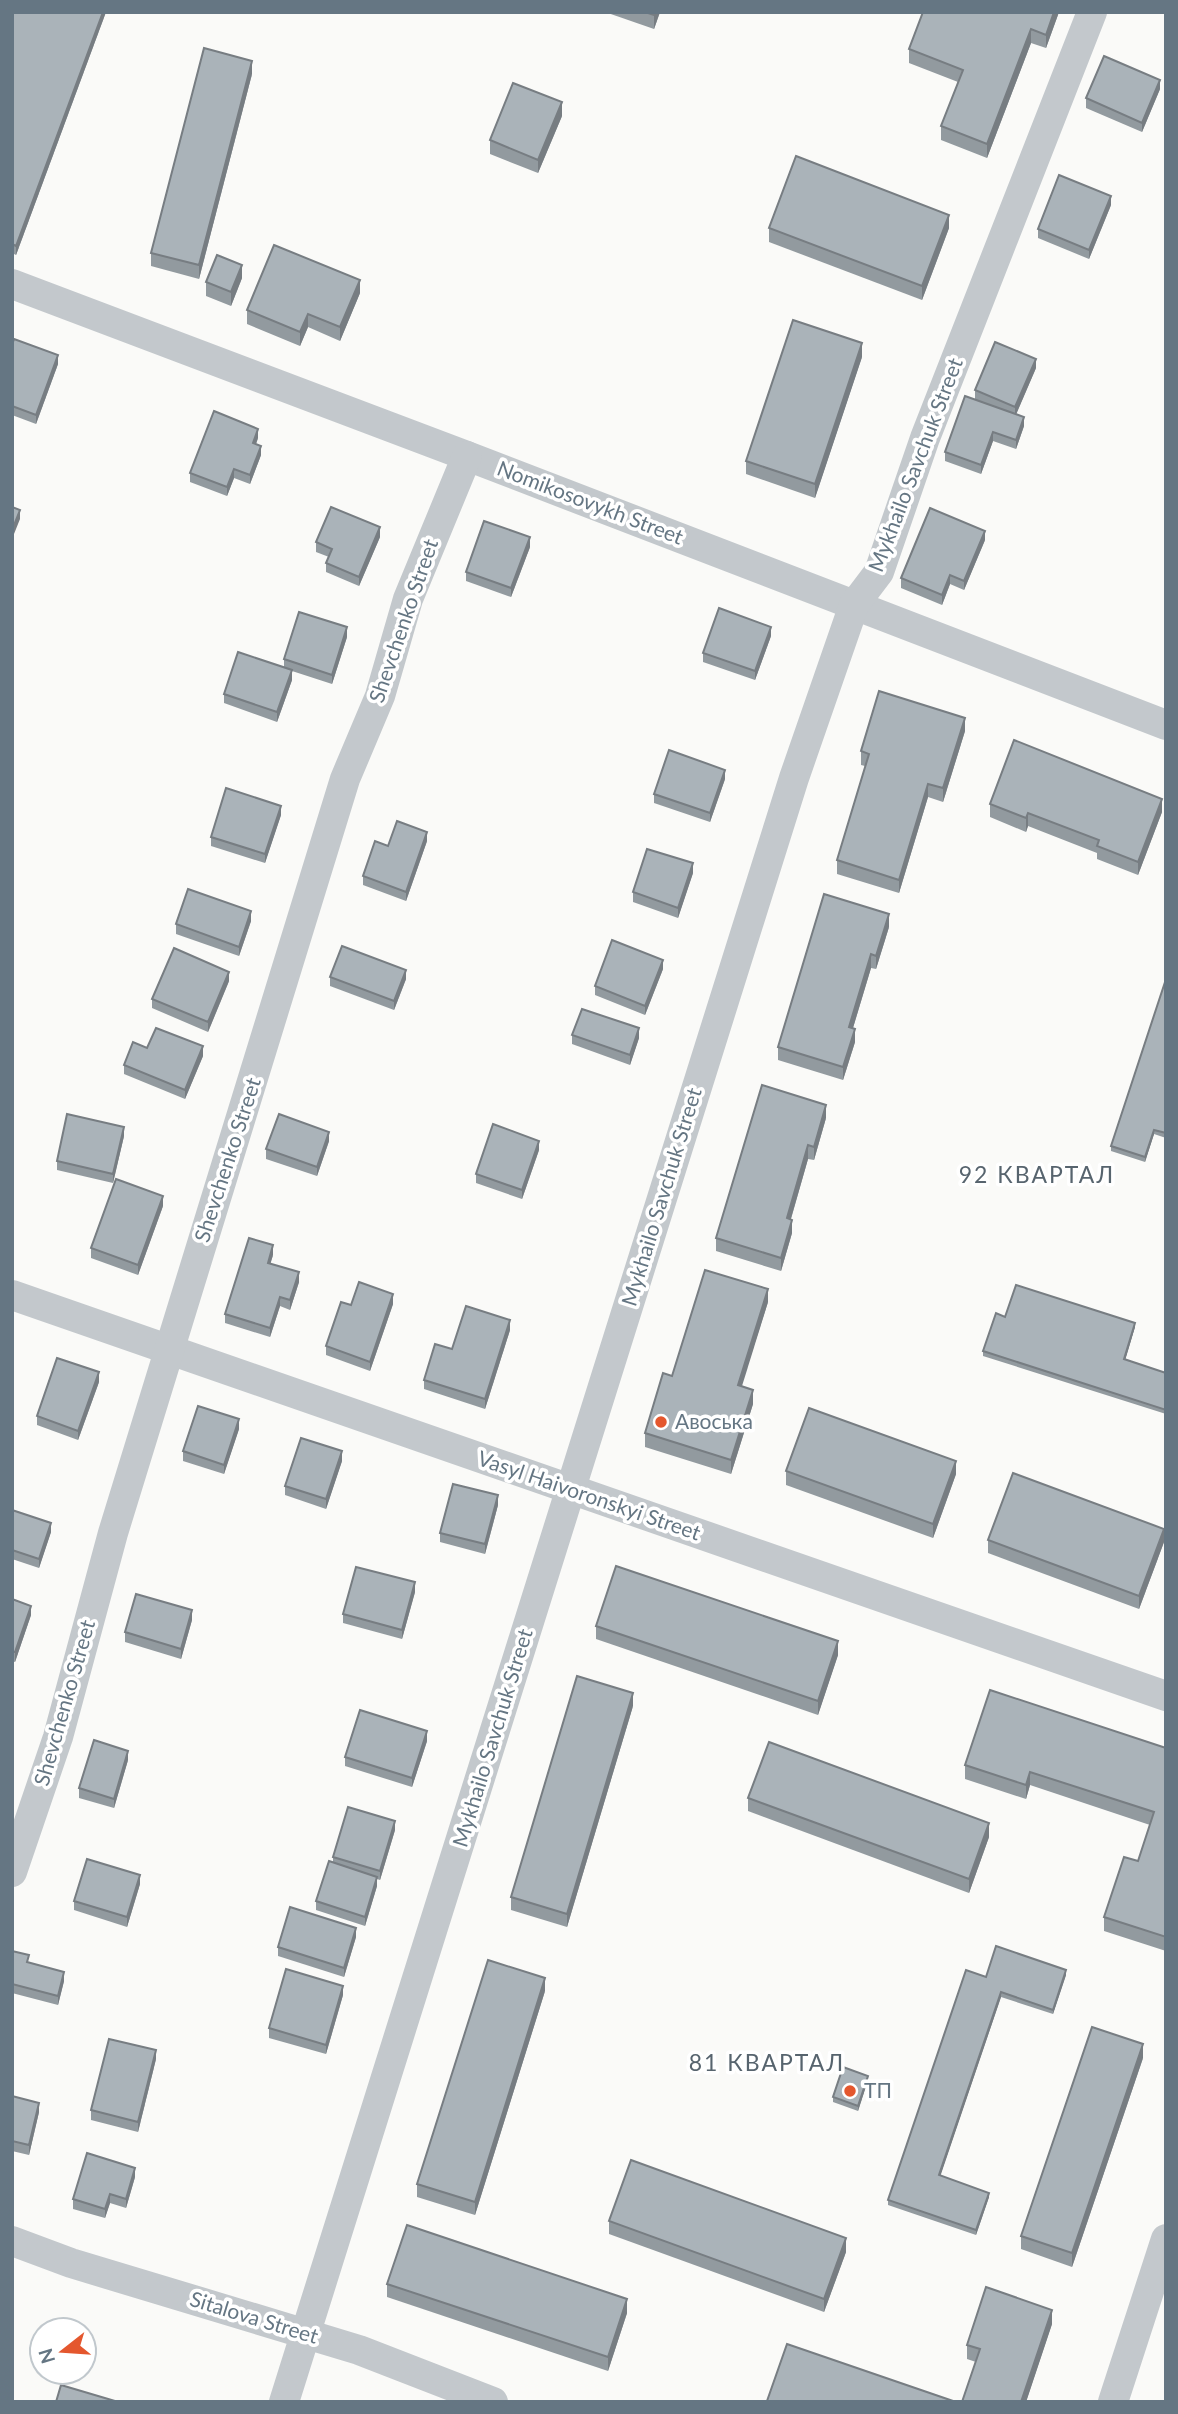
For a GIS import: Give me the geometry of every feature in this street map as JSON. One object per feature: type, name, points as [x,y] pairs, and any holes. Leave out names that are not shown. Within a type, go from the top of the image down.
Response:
[{"type":"street","name":"Mykhailo Savchuk Street","points":[[284,2402],[794,778],[855,605],[879,572],[925,438],[1091,12]]},
{"type":"street","name":"Nomikosovykh Street","points":[[12,284],[1166,725]]},
{"type":"street","name":"Shevchenko Street","points":[[12,1872],[58,1737],[113,1533],[345,779],[380,696],[408,600],[467,456]]},
{"type":"street","name":"Vasyl Haivoronskyi Street","points":[[12,1295],[1166,1696]]},
{"type":"street","points":[[1113,2402],[1166,2239]]},
{"type":"street","name":"Sitalova Street","points":[[12,2241],[71,2263],[359,2350],[493,2402]]},
{"type":"building","points":[[12,12],[103,12],[16,246],[12,244]]},
{"type":"building","points":[[923,12],[1054,12],[1046,35],[1031,29],[987,144],[941,126],[963,70],[909,49]]},
{"type":"building","points":[[204,48],[252,61],[199,265],[151,253]]},
{"type":"building","points":[[1104,56],[1160,80],[1142,123],[1086,98]]},
{"type":"building","points":[[513,83],[562,102],[538,160],[490,140]]},
{"type":"building","points":[[796,156],[949,215],[922,286],[769,228]]},
{"type":"building","points":[[1059,175],[1111,196],[1089,250],[1038,229]]},
{"type":"building","points":[[274,245],[360,280],[340,327],[308,314],[300,332],[247,310]]},
{"type":"building","points":[[217,255],[242,265],[231,292],[206,282]]},
{"type":"building","points":[[793,320],[862,343],[815,484],[746,461]]},
{"type":"building","points":[[14,339],[58,355],[36,415],[12,406]]},
{"type":"building","points":[[995,342],[1036,359],[1015,407],[975,390]]},
{"type":"building","points":[[965,396],[1024,417],[1016,440],[993,432],[981,465],[945,452]]},
{"type":"building","points":[[214,411],[258,429],[253,443],[261,446],[250,475],[234,469],[227,487],[190,473]]},
{"type":"building","points":[[12,507],[20,510],[12,530]]},
{"type":"building","points":[[331,507],[380,527],[359,577],[326,563],[332,549],[316,542]]},
{"type":"building","points":[[930,508],[985,531],[964,581],[950,575],[942,595],[901,578]]},
{"type":"building","points":[[484,521],[530,537],[511,588],[466,572]]},
{"type":"building","points":[[719,608],[771,627],[755,671],[703,653]]},
{"type":"building","points":[[299,612],[347,627],[332,675],[284,659]]},
{"type":"building","points":[[238,652],[292,670],[277,712],[224,694]]},
{"type":"building","points":[[879,691],[965,718],[943,788],[928,784],[899,880],[837,860],[869,754],[861,751]]},
{"type":"building","points":[[1014,740],[1162,799],[1138,862],[1097,846],[1099,840],[1028,813],[1026,818],[990,804]]},
{"type":"building","points":[[669,750],[725,770],[710,813],[654,794]]},
{"type":"building","points":[[226,788],[281,806],[265,854],[211,837]]},
{"type":"building","points":[[397,821],[427,832],[406,892],[363,876],[375,841],[388,846]]},
{"type":"building","points":[[647,849],[693,863],[678,908],[633,892]]},
{"type":"building","points":[[188,889],[251,911],[239,947],[176,924]]},
{"type":"building","points":[[824,894],[889,914],[876,956],[871,954],[849,1027],[855,1029],[843,1067],[778,1047]]},
{"type":"building","points":[[612,940],[663,960],[645,1006],[595,986]]},
{"type":"building","points":[[342,946],[406,970],[394,1001],[330,977]]},
{"type":"building","points":[[174,948],[229,972],[208,1022],[152,999]]},
{"type":"building","points":[[1166,979],[1166,1133],[1154,1130],[1145,1157],[1111,1146]]},
{"type":"building","points":[[582,1009],[639,1028],[630,1055],[572,1035]]},
{"type":"building","points":[[156,1028],[203,1046],[185,1090],[124,1065],[133,1042],[147,1048]]},
{"type":"building","points":[[762,1085],[826,1105],[814,1147],[808,1145],[787,1218],[792,1220],[781,1258],[716,1238]]},
{"type":"building","points":[[67,1114],[124,1127],[113,1174],[57,1161]]},
{"type":"building","points":[[279,1114],[329,1132],[317,1167],[266,1149]]},
{"type":"building","points":[[493,1124],[539,1141],[522,1190],[476,1174]]},
{"type":"building","points":[[116,1179],[163,1196],[138,1265],[91,1248]]},
{"type":"building","points":[[249,1238],[273,1245],[268,1263],[299,1272],[290,1300],[280,1297],[270,1328],[225,1314]]},
{"type":"building","points":[[705,1270],[768,1289],[738,1385],[753,1390],[731,1460],[645,1433],[663,1373],[672,1376]]},
{"type":"building","points":[[359,1282],[393,1294],[370,1362],[326,1346],[341,1302],[351,1305]]},
{"type":"building","points":[[1016,1285],[1135,1323],[1124,1359],[1166,1373],[1166,1410],[983,1351],[996,1313],[1005,1317]]},
{"type":"building","points":[[466,1306],[510,1320],[485,1399],[424,1380],[435,1344],[452,1349]]},
{"type":"building","points":[[57,1358],[99,1372],[78,1431],[37,1416]]},
{"type":"building","points":[[198,1406],[239,1419],[224,1465],[183,1451]]},
{"type":"building","points":[[809,1408],[956,1461],[933,1524],[786,1471]]},
{"type":"building","points":[[301,1438],[342,1451],[326,1499],[285,1486]]},
{"type":"building","points":[[1013,1473],[1164,1529],[1139,1596],[988,1540]]},
{"type":"building","points":[[453,1484],[498,1495],[485,1544],[440,1533]]},
{"type":"building","points":[[12,1510],[51,1523],[39,1559],[12,1550]]},
{"type":"building","points":[[616,1566],[838,1641],[818,1701],[596,1626]]},
{"type":"building","points":[[356,1567],[415,1582],[402,1630],[343,1614]]},
{"type":"building","points":[[136,1594],[192,1610],[181,1649],[125,1632]]},
{"type":"building","points":[[12,1599],[31,1606],[15,1652],[12,1652]]},
{"type":"building","points":[[577,1676],[633,1693],[567,1914],[511,1897]]},
{"type":"building","points":[[990,1690],[1166,1748],[1166,1937],[1104,1917],[1124,1857],[1138,1861],[1154,1812],[1030,1772],[1026,1785],[965,1765]]},
{"type":"building","points":[[360,1710],[427,1731],[412,1778],[345,1757]]},
{"type":"building","points":[[94,1740],[128,1751],[114,1799],[79,1788]]},
{"type":"building","points":[[769,1742],[989,1823],[969,1879],[748,1798]]},
{"type":"building","points":[[348,1807],[395,1821],[380,1871],[333,1857]]},
{"type":"building","points":[[87,1859],[140,1875],[127,1917],[74,1901]]},
{"type":"building","points":[[329,1861],[377,1877],[365,1917],[316,1901]]},
{"type":"building","points":[[290,1907],[356,1928],[344,1968],[278,1947]]},
{"type":"building","points":[[996,1946],[1066,1970],[1053,2010],[1001,1992],[939,2175],[989,2193],[976,2230],[888,2200],[966,1970],[986,1977]]},
{"type":"building","points":[[12,1951],[29,1955],[27,1962],[64,1972],[58,1996],[12,1984]]},
{"type":"building","points":[[488,1960],[545,1978],[475,2202],[417,2184]]},
{"type":"building","points":[[286,1969],[343,1986],[326,2045],[269,2028]]},
{"type":"building","points":[[1092,2027],[1143,2044],[1072,2253],[1021,2236]]},
{"type":"building","points":[[109,2039],[156,2050],[138,2122],[91,2110]]},
{"type":"building","name":"ТП","points":[[843,2067],[868,2076],[858,2106],[833,2097]]},
{"type":"building","points":[[12,2096],[39,2103],[29,2145],[12,2141]]},
{"type":"building","points":[[87,2153],[135,2168],[126,2199],[110,2194],[105,2209],[73,2199]]},
{"type":"building","points":[[631,2160],[846,2238],[824,2299],[609,2221]]},
{"type":"building","points":[[407,2225],[627,2299],[608,2357],[387,2284]]},
{"type":"building","points":[[986,2287],[1052,2310],[1021,2402],[962,2402],[980,2349],[967,2345]]},
{"type":"building","points":[[787,2344],[956,2402],[767,2401]]},
{"type":"building","points":[[61,2386],[115,2401],[114,2402],[56,2402]]},
{"type":"place","name":"Авоська","points":[[661,1422]]},
{"type":"place","name":"ТП","points":[[850,2091]]},
{"type":"district","name":"92 КВАРТАЛ","points":[[1037,1175]]},
{"type":"district","name":"81 КВАРТАЛ","points":[[767,2063]]}]
